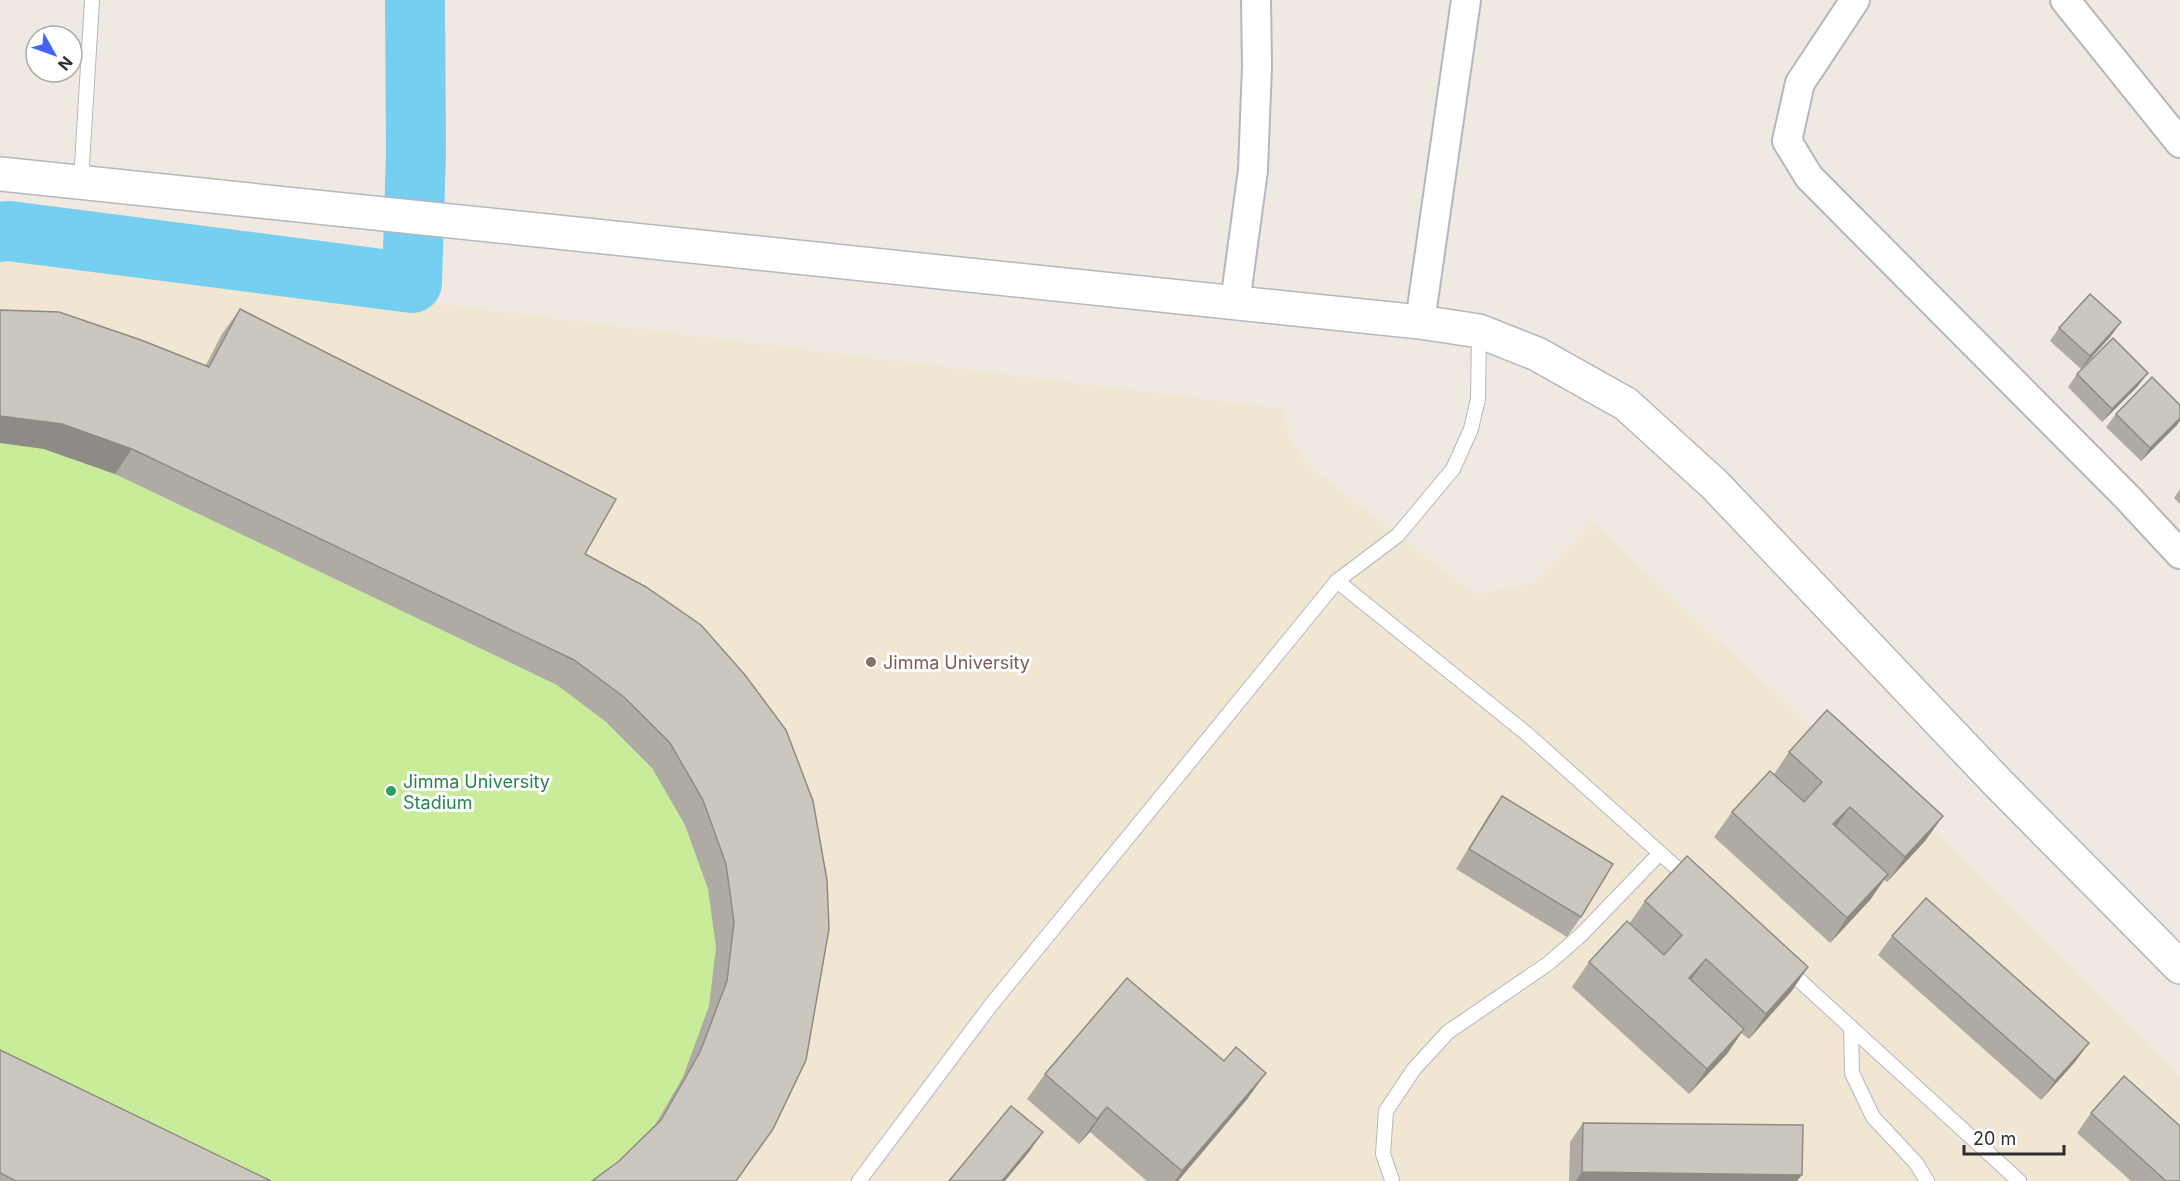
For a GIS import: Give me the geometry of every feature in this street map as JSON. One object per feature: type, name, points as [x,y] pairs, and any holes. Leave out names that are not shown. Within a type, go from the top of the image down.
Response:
[{"type":"street","points":[[1234,303],[1253,171],[1257,66],[1256,0]]},
{"type":"street","points":[[1420,322],[1466,0]]},
{"type":"street","points":[[1855,0],[1800,83],[1787,141],[1809,177],[2119,489],[2180,554]]},
{"type":"street","points":[[2065,0],[2180,143]]},
{"type":"street","points":[[0,174],[1420,322],[1479,331],[1537,354],[1626,404],[1715,485],[1998,783],[2180,968]]},
{"type":"lane","points":[[81,181],[92,0]]},
{"type":"lane","points":[[859,1181],[991,1005],[1337,581],[1398,535],[1452,470],[1471,429],[1478,399],[1479,331]]},
{"type":"lane","points":[[1337,581],[1527,734],[1695,885]]},
{"type":"lane","points":[[1392,1180],[1383,1154],[1386,1111],[1414,1069],[1448,1032],[1549,963],[1582,934],[1660,853]]},
{"type":"lane","points":[[1773,956],[2019,1181]]},
{"type":"lane","points":[[1851,1027],[1852,1072],[1873,1118],[1916,1163],[1927,1181]]},
{"type":"shaded area","name":"Jimma University","points":[[0,252],[133,266],[1284,409],[1289,438],[1311,468],[1459,582],[1481,594],[1531,584],[1592,522],[1825,740],[1836,730],[2180,1077],[2180,1181],[0,1181]]},
{"type":"green space","name":"Jimma University Stadium","points":[[222,334],[568,579],[683,650],[755,1154],[736,1181],[0,1181],[0,336],[192,392]]},
{"type":"building","points":[[2090,294],[2121,322],[2090,356],[2059,328]]},
{"type":"building","points":[[240,309],[616,499],[585,554],[646,587],[701,625],[745,675],[786,730],[813,801],[827,880],[829,929],[806,1060],[773,1129],[736,1181],[592,1181],[619,1161],[661,1120],[700,1052],[727,981],[734,922],[726,864],[703,800],[670,743],[624,697],[574,660],[132,449],[62,424],[0,416],[0,310],[59,312],[141,340],[209,367]]},
{"type":"building","points":[[2113,338],[2148,373],[2112,409],[2077,374]]},
{"type":"building","points":[[2152,377],[2180,405],[2180,418],[2150,448],[2116,414]]},
{"type":"building","points":[[1827,710],[1943,816],[1905,857],[1850,807],[1833,824],[1888,874],[1847,918],[1732,812],[1770,771],[1804,802],[1822,782],[1789,752]]},
{"type":"building","points":[[1502,796],[1613,864],[1581,917],[1469,849]]},
{"type":"building","points":[[1687,856],[1808,967],[1766,1014],[1706,959],[1689,978],[1744,1029],[1707,1069],[1589,962],[1627,921],[1664,955],[1682,935],[1645,901]]},
{"type":"building","points":[[1926,898],[2089,1043],[2055,1081],[1892,936]]},
{"type":"building","points":[[1127,978],[1224,1061],[1236,1047],[1266,1073],[1182,1171],[1107,1107],[1097,1119],[1045,1074]]},
{"type":"building","points":[[0,1050],[271,1181],[16,1181],[0,1173]]},
{"type":"building","points":[[2124,1076],[2180,1126],[2180,1181],[2166,1181],[2091,1113]]},
{"type":"building","points":[[1011,1106],[1043,1132],[1002,1181],[949,1181]]},
{"type":"building","points":[[1583,1123],[1803,1125],[1802,1175],[1582,1172]]},
{"type":"waterway","points":[[0,232],[9,231],[412,283],[416,153],[415,0]]},
{"type":"place","name":"Jimma University","points":[[871,662]]},
{"type":"place","name":"Jimma University Stadium","points":[[391,791]]}]
